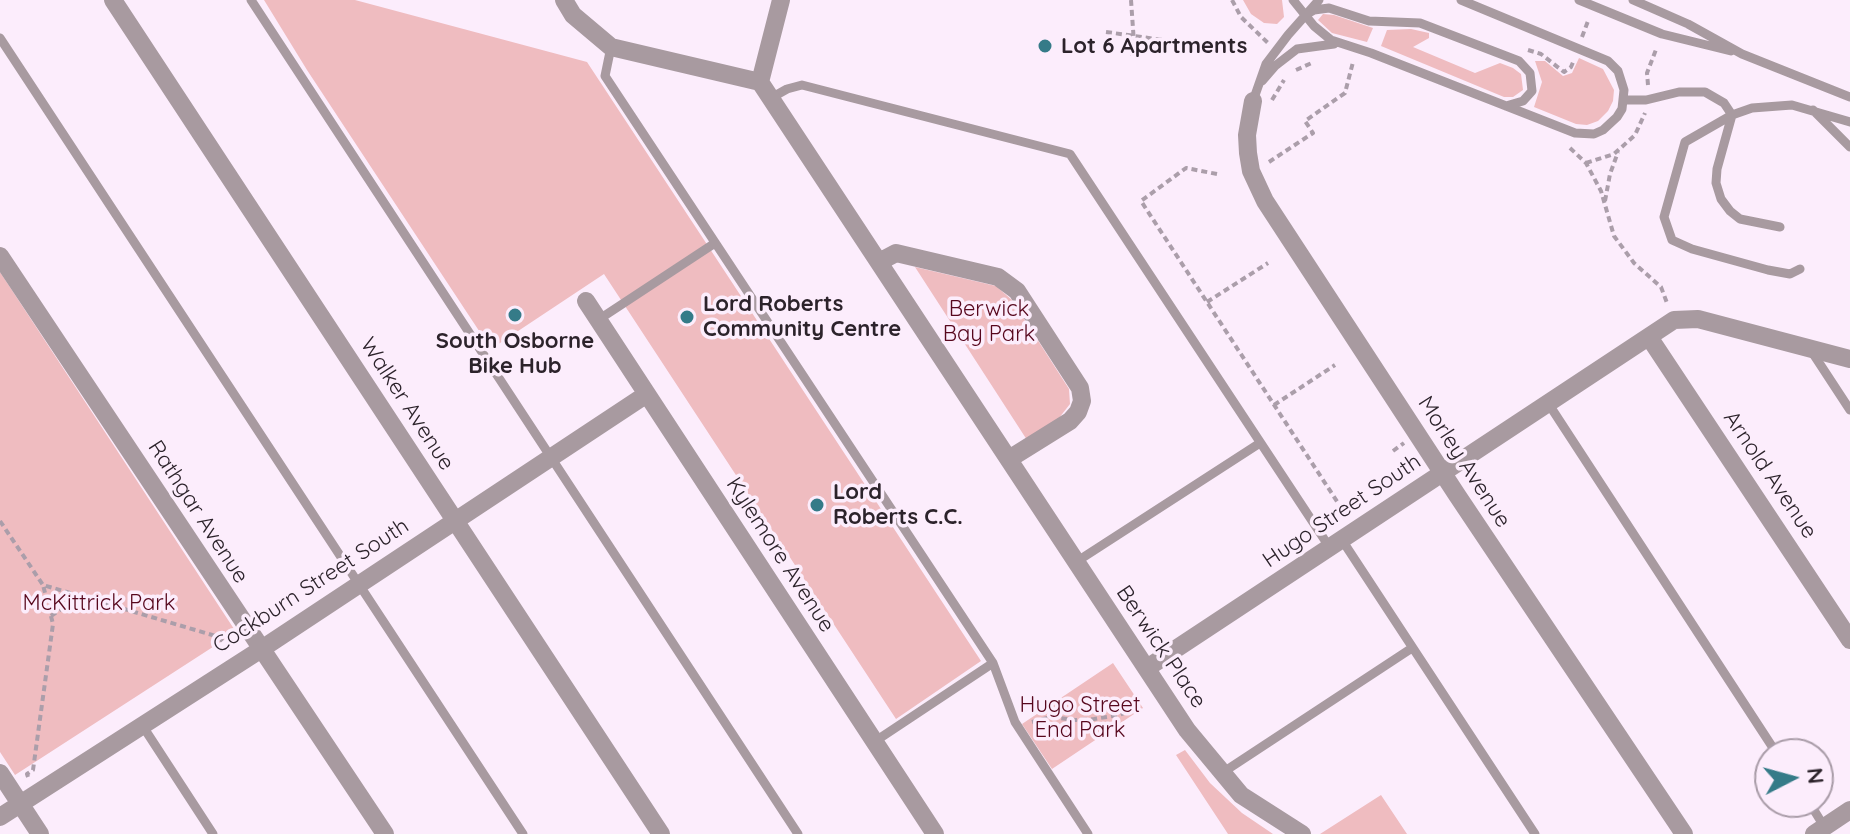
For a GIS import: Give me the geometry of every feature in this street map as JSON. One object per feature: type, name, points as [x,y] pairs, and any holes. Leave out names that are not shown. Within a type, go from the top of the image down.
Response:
[{"type":"street","name":"Walker Avenue","points":[[113,0],[661,834]]},
{"type":"street","points":[[564,0],[573,15],[611,47],[760,82],[781,0]]},
{"type":"street","name":"Berwick Place","points":[[760,82],[1187,730],[1241,795],[1302,834]]},
{"type":"street","name":"Morley Avenue","points":[[1261,103],[1247,135],[1251,171],[1265,201],[1442,473],[1684,834]]},
{"type":"street","points":[[879,262],[896,253],[998,277],[1017,291],[1080,388],[1082,401],[1070,421],[1009,459]]},
{"type":"street","name":"Rathgar Avenue","points":[[0,256],[385,834]]},
{"type":"street","name":"Kylemore Avenue","points":[[586,301],[935,834]]},
{"type":"street","points":[[1680,319],[1698,319],[1850,359]]},
{"type":"street","name":"Hugo Street South","points":[[1147,668],[1680,319]]},
{"type":"street","name":"Arnold Avenue","points":[[1649,337],[1850,640]]},
{"type":"street","name":"Cockburn Street South","points":[[0,817],[260,650],[647,394]]},
{"type":"street","points":[[0,773],[40,834]]},
{"type":"street","points":[[1823,832],[1850,810]]},
{"type":"lane","points":[[251,0],[798,834]]},
{"type":"lane","points":[[1293,0],[1321,34],[1349,46],[1584,135],[1594,134],[1611,124],[1622,109],[1624,100],[1618,71],[1601,57],[1461,0]]},
{"type":"lane","points":[[1261,103],[1266,64],[1319,0]]},
{"type":"lane","points":[[1579,0],[1662,34],[1742,54]]},
{"type":"lane","points":[[1633,0],[1669,15],[1742,54],[1850,97]]},
{"type":"lane","points":[[1305,15],[1329,8],[1369,21],[1420,23],[1519,61],[1530,73],[1532,91],[1517,105],[1501,105]]},
{"type":"lane","points":[[0,38],[523,834]]},
{"type":"lane","points":[[1261,103],[1262,81],[1297,49],[1323,43],[1349,46]]},
{"type":"lane","points":[[611,47],[605,76],[993,663],[1018,727],[1088,834]]},
{"type":"lane","points":[[771,98],[802,85],[1070,154],[1260,443],[1412,648],[1535,834]]},
{"type":"lane","points":[[1624,100],[1646,100],[1679,92],[1705,92],[1724,103],[1732,115],[1717,169],[1716,183],[1721,199],[1740,219],[1780,227]]},
{"type":"lane","points":[[1800,269],[1790,274],[1768,270],[1692,249],[1672,240],[1664,217],[1685,142],[1732,115],[1772,105],[1812,109],[1850,122]]},
{"type":"lane","points":[[1812,109],[1850,147]]},
{"type":"lane","points":[[598,320],[715,243]]},
{"type":"lane","points":[[1810,348],[1850,410]]},
{"type":"lane","points":[[1548,403],[1767,738]]},
{"type":"lane","points":[[1076,562],[1260,443]]},
{"type":"lane","points":[[1222,773],[1412,648]]},
{"type":"lane","points":[[874,742],[993,663]]},
{"type":"lane","points":[[142,725],[213,834]]},
{"type":"path","points":[[1131,0],[1132,56]]},
{"type":"path","points":[[1232,0],[1241,17]]},
{"type":"path","points":[[1526,49],[1541,54],[1564,72],[1571,67],[1588,21]]},
{"type":"path","points":[[1106,32],[1235,50]]},
{"type":"path","points":[[1261,103],[1294,71],[1317,62]]},
{"type":"path","points":[[1269,162],[1313,133],[1305,121],[1345,93],[1353,62]]},
{"type":"path","points":[[1557,143],[1572,149],[1586,163],[1604,203],[1614,236],[1634,263],[1661,287],[1680,319]]},
{"type":"path","points":[[1604,203],[1619,149]]},
{"type":"path","points":[[1267,151],[1274,175]]},
{"type":"path","points":[[1217,174],[1186,168],[1141,201],[1342,509]]},
{"type":"path","points":[[1207,302],[1268,263]]},
{"type":"path","points":[[1273,406],[1335,365]]},
{"type":"path","points":[[0,521],[43,585],[53,624],[33,770],[27,774],[31,782]]},
{"type":"path","points":[[43,585],[219,637],[224,643]]},
{"type":"path","points":[[51,616],[80,596]]},
{"type":"path","points":[[1018,727],[1051,717],[1075,720],[1119,715],[1139,707]]},
{"type":"green space","name":"Lord Roberts C.C.","points":[[264,0],[355,0],[587,62],[981,661],[896,719],[604,274],[491,349]]},
{"type":"green space","points":[[1243,0],[1282,0],[1284,17],[1277,24],[1264,23],[1251,14]]},
{"type":"green space","points":[[1323,14],[1373,28],[1367,42],[1332,33],[1318,20]]},
{"type":"green space","points":[[1411,29],[1429,33],[1429,38],[1413,47],[1475,73],[1500,63],[1513,68],[1521,74],[1523,90],[1513,97],[1504,97],[1381,46],[1387,30]]},
{"type":"green space","points":[[1579,58],[1603,69],[1614,90],[1608,111],[1598,121],[1587,125],[1576,124],[1534,107],[1542,82],[1535,61],[1545,61],[1563,76],[1572,73]]},
{"type":"green space","name":"Berwick Bay Park","points":[[915,267],[996,286],[1012,300],[1069,389],[1070,404],[1059,418],[1027,440]]},
{"type":"green space","name":"McKittrick Park","points":[[0,272],[236,632],[15,775],[0,752]]},
{"type":"green space","name":"Hugo Street End Park","points":[[1113,663],[1143,708],[1052,769],[1022,724]]},
{"type":"green space","points":[[1185,750],[1210,783],[1242,813],[1273,834],[1228,834],[1176,755]]},
{"type":"green space","points":[[1381,795],[1407,834],[1320,834]]},
{"type":"place","name":"Lot 6 Apartments","points":[[1045,46]]},
{"type":"place","name":"South Osborne Bike Hub","points":[[515,315]]},
{"type":"place","name":"Lord Roberts Community Centre","points":[[687,317]]},
{"type":"place","name":"Lord Roberts C.C.","points":[[817,505]]}]
